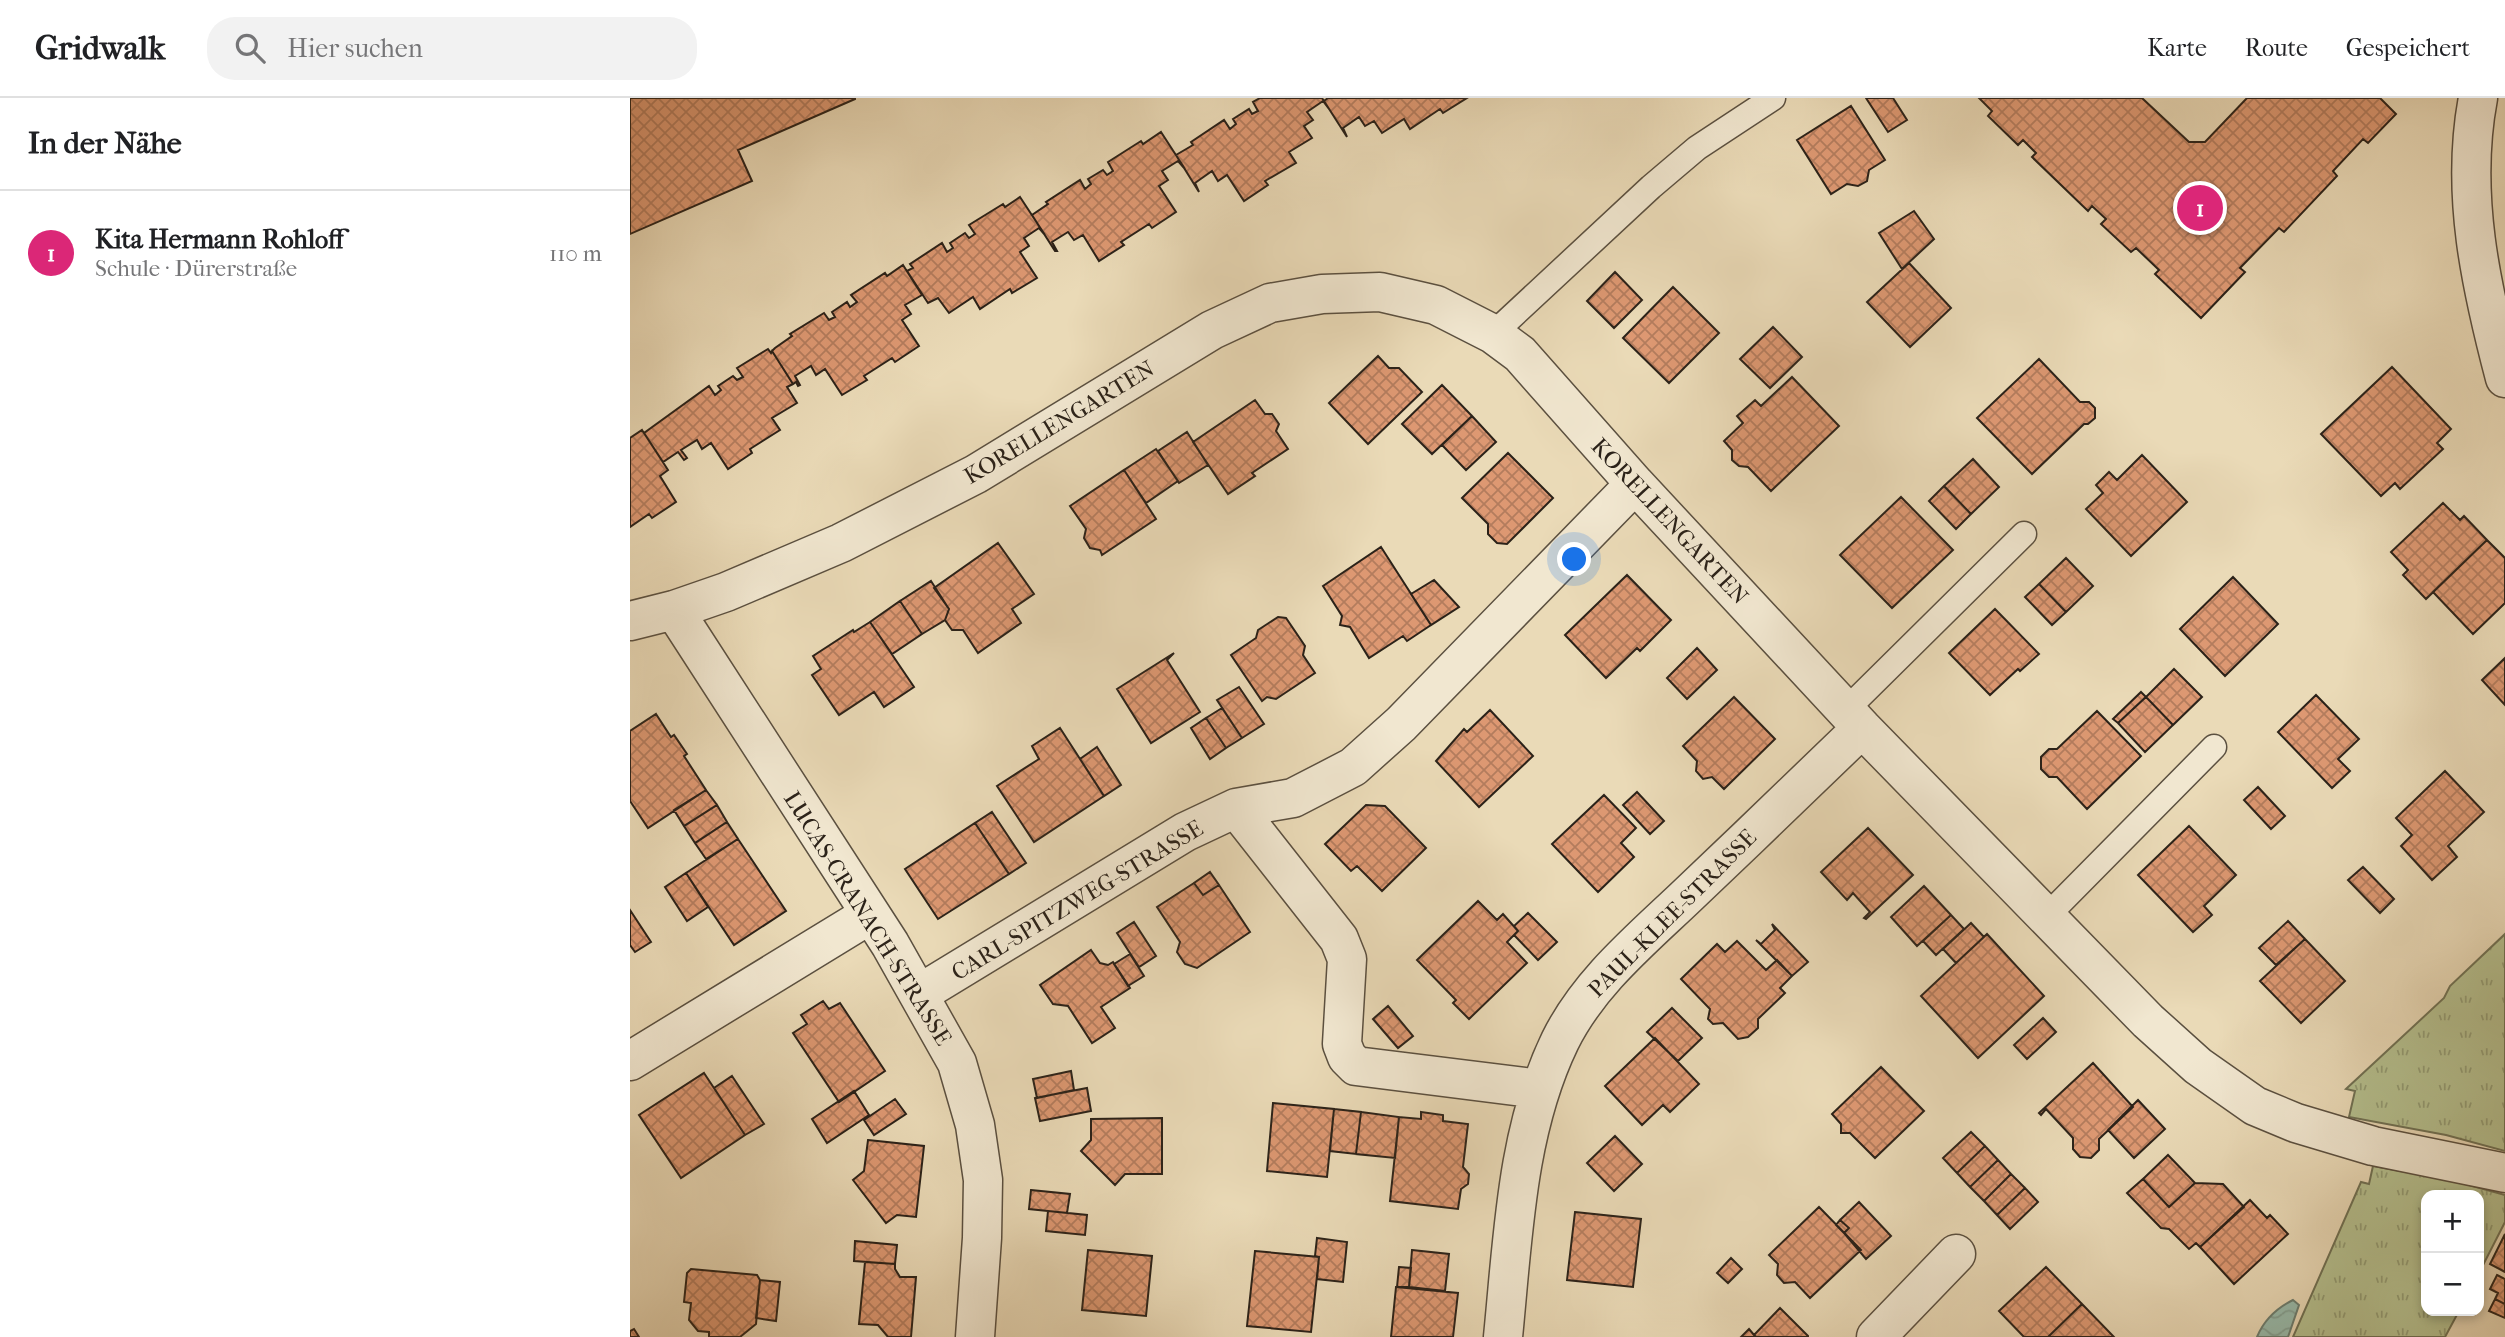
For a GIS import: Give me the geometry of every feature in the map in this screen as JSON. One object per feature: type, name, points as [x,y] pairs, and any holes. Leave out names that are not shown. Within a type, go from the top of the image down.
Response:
[{"type":"street","points":[[2478,98],[2471,132],[2473,231],[2485,302],[2505,378]]},
{"type":"street","name":"KORELLENGARTEN","points":[[630,621],[674,610],[726,592],[841,543],[976,474],[1212,330],[1270,303],[1322,294],[1380,292],[1436,305],[1493,334],[1520,354],[1635,484],[1854,719],[2148,1021],[2198,1066],[2255,1106],[2296,1123],[2373,1146],[2505,1173]]},
{"type":"street","name":"CARL-SPITZWEG-STRASSE","points":[[919,994],[1185,832],[1236,808],[1293,798],[1353,766],[1401,724],[1635,484]]},
{"type":"street","name":"LUCAS-CRANACH-STRASSE","points":[[674,610],[890,944],[957,1063],[975,1125],[983,1180],[975,1337]]},
{"type":"street","name":"PAUL-KLEE-STRASSE","points":[[1503,1337],[1518,1193],[1540,1089],[1560,1040],[1588,994],[1854,719]]},
{"type":"street","points":[[1236,808],[1339,939],[1347,959],[1342,1044],[1347,1057],[1356,1066],[1540,1089]]},
{"type":"street","points":[[630,1061],[869,915]]},
{"type":"street","points":[[1876,1337],[1956,1254]]},
{"type":"lane","points":[[1493,334],[1651,187],[1697,148],[1773,98]]},
{"type":"lane","points":[[1854,719],[2024,534]]},
{"type":"lane","points":[[2046,917],[2214,747]]},
{"type":"green space","points":[[2505,934],[2505,1151],[2446,1135],[2349,1117],[2355,1091],[2346,1089],[2444,998],[2450,986]]},
{"type":"green space","points":[[2373,1166],[2451,1180],[2505,1195],[2505,1222],[2484,1263],[2484,1190],[2421,1190],[2421,1316],[2456,1316],[2445,1337],[2293,1337],[2361,1182],[2369,1184]]},
{"type":"water","points":[[2293,1300],[2299,1305],[2288,1337],[2257,1337],[2272,1315]]},
{"type":"building","points":[[630,98],[855,99],[738,150],[752,181],[630,234]]},
{"type":"building","points":[[1260,98],[1322,98],[1329,109],[1323,101],[1307,112],[1313,120],[1304,126],[1312,138],[1289,152],[1296,163],[1265,181],[1268,185],[1244,201],[1227,175],[1218,181],[1212,171],[1195,183],[1199,192],[1176,155],[1224,120],[1230,129],[1236,124],[1233,119],[1249,109],[1252,114],[1258,111],[1253,102]]},
{"type":"building","points":[[1328,98],[1467,98],[1443,113],[1440,109],[1410,129],[1404,119],[1382,133],[1374,121],[1365,126],[1359,117],[1343,128],[1347,137],[1324,101]]},
{"type":"building","points":[[1866,98],[1893,98],[1907,120],[1888,132]]},
{"type":"building","points":[[1979,98],[2142,98],[2189,142],[2205,142],[2247,98],[2380,98],[2396,114],[2368,143],[2363,139],[2333,171],[2337,176],[2284,232],[2279,228],[2240,268],[2245,272],[2201,318],[2155,274],[2159,270],[2136,248],[2131,252],[2101,224],[2106,219],[2092,206],[2088,211],[2032,157],[2036,153],[2023,140],[2018,145],[1988,116],[1992,111]]},
{"type":"building","points":[[1851,106],[1885,160],[1869,170],[1867,181],[1858,186],[1847,184],[1831,194],[1797,140]]},
{"type":"building","points":[[1161,132],[1185,169],[1178,161],[1162,171],[1168,180],[1159,186],[1176,212],[1152,228],[1149,224],[1121,242],[1124,245],[1099,261],[1083,235],[1074,240],[1068,232],[1052,242],[1055,251],[1032,215],[1048,204],[1046,202],[1080,180],[1085,189],[1091,184],[1088,179],[1103,170],[1107,175],[1113,171],[1108,162]]},
{"type":"building","points":[[1020,197],[1045,235],[1039,228],[1024,238],[1029,246],[1020,252],[1037,278],[1012,293],[1010,289],[980,309],[973,297],[949,313],[938,298],[928,303],[907,271],[913,268],[910,264],[942,243],[947,252],[953,248],[950,243],[965,233],[969,238],[975,234],[969,225]]},
{"type":"building","points":[[1914,211],[1934,239],[1902,269],[1879,233]]},
{"type":"building","points":[[1909,263],[1951,308],[1910,347],[1867,302]]},
{"type":"building","points":[[903,265],[922,295],[905,305],[911,314],[902,320],[919,346],[895,362],[892,358],[864,376],[867,380],[842,395],[825,369],[816,375],[811,366],[795,376],[800,385],[796,382],[793,384],[772,351],[792,336],[790,334],[824,313],[829,320],[835,317],[832,312],[847,302],[850,307],[857,302],[851,295]]},
{"type":"building","points":[[1615,272],[1642,300],[1614,328],[1587,301]]},
{"type":"building","points":[[1673,287],[1719,333],[1669,383],[1623,338]]},
{"type":"building","points":[[1773,327],[1802,357],[1770,388],[1740,359]]},
{"type":"building","points":[[768,349],[793,384],[787,387],[797,403],[772,418],[780,430],[750,449],[752,453],[728,469],[711,443],[702,449],[697,440],[681,450],[687,458],[684,460],[678,452],[663,462],[644,433],[709,386],[715,395],[721,390],[718,386],[733,376],[737,380],[743,377],[737,368]]},
{"type":"building","points":[[1378,356],[1389,368],[1399,368],[1422,392],[1368,444],[1329,403]]},
{"type":"building","points":[[2039,359],[2080,402],[2089,402],[2095,408],[2095,418],[2084,424],[2032,474],[1977,418]]},
{"type":"building","points":[[2392,367],[2451,429],[2437,443],[2443,449],[2400,489],[2395,483],[2381,496],[2321,434]]},
{"type":"building","points":[[1792,377],[1839,426],[1771,491],[1748,467],[1739,466],[1732,460],[1732,450],[1724,441],[1743,423],[1737,416],[1755,400],[1761,406]]},
{"type":"building","points":[[1442,385],[1472,416],[1432,454],[1402,424]]},
{"type":"building","points":[[1255,400],[1265,414],[1272,414],[1279,424],[1276,431],[1288,449],[1252,473],[1255,476],[1228,494],[1193,442]]},
{"type":"building","points":[[1472,416],[1496,442],[1466,470],[1442,445]]},
{"type":"building","points":[[642,430],[668,470],[660,476],[676,502],[652,518],[649,514],[630,527],[630,438]]},
{"type":"building","points":[[1187,432],[1208,465],[1179,483],[1158,451]]},
{"type":"building","points":[[1156,449],[1178,481],[1146,503],[1124,470]]},
{"type":"building","points":[[1508,453],[1553,498],[1507,544],[1497,543],[1488,534],[1488,524],[1462,498]]},
{"type":"building","points":[[2142,455],[2187,502],[2131,556],[2086,509],[2103,493],[2096,485],[2109,472],[2117,480]]},
{"type":"building","points":[[1973,459],[1999,487],[1971,514],[1944,486]]},
{"type":"building","points":[[1124,470],[1156,519],[1102,555],[1100,550],[1090,548],[1084,538],[1086,529],[1070,506]]},
{"type":"building","points":[[1944,486],[1971,514],[1956,529],[1929,501]]},
{"type":"building","points":[[1901,497],[1953,550],[1892,608],[1840,555]]},
{"type":"building","points":[[2443,503],[2460,520],[2464,516],[2487,540],[2426,599],[2403,575],[2408,570],[2391,552]]},
{"type":"building","points":[[2487,540],[2505,558],[2505,603],[2473,634],[2433,592]]},
{"type":"building","points":[[998,543],[1034,594],[1012,609],[1021,623],[978,653],[963,630],[952,630],[945,620],[949,609],[934,588]]},
{"type":"building","points":[[1381,547],[1431,625],[1407,641],[1403,636],[1369,658],[1350,627],[1340,625],[1342,616],[1323,586]]},
{"type":"building","points":[[2066,558],[2093,586],[2066,612],[2039,584]]},
{"type":"building","points":[[1627,575],[1671,620],[1640,651],[1637,648],[1606,678],[1565,635]]},
{"type":"building","points":[[2233,577],[2278,624],[2225,676],[2180,629]]},
{"type":"building","points":[[1434,580],[1459,607],[1431,625],[1411,594]]},
{"type":"building","points":[[931,581],[949,609],[945,620],[922,634],[900,601]]},
{"type":"building","points":[[2039,584],[2066,612],[2052,625],[2025,597]]},
{"type":"building","points":[[900,601],[922,634],[892,654],[870,622]]},
{"type":"building","points":[[1995,609],[2039,654],[1990,695],[1949,653]]},
{"type":"building","points":[[1278,617],[1286,618],[1305,646],[1303,655],[1315,673],[1276,699],[1267,697],[1262,701],[1231,655],[1256,638],[1258,630]]},
{"type":"building","points":[[870,622],[914,687],[884,707],[874,692],[839,715],[812,675],[821,669],[813,656]]},
{"type":"building","points":[[1697,648],[1717,670],[1687,699],[1667,678]]},
{"type":"building","points":[[1174,653],[1167,660],[1200,712],[1151,743],[1117,689]]},
{"type":"building","points":[[2505,658],[2505,705],[2482,680]]},
{"type":"building","points":[[2174,669],[2202,697],[2173,725],[2146,697]]},
{"type":"building","points":[[1239,687],[1264,724],[1242,738],[1217,700]]},
{"type":"building","points":[[2141,692],[2146,697],[2118,723],[2113,719]]},
{"type":"building","points":[[2316,695],[2359,739],[2338,759],[2350,771],[2332,788],[2278,732]]},
{"type":"building","points":[[1734,697],[1775,739],[1724,789],[1712,777],[1703,779],[1696,771],[1697,761],[1683,746]]},
{"type":"building","points":[[2146,697],[2173,725],[2145,752],[2118,723]]},
{"type":"building","points":[[1222,708],[1242,738],[1226,748],[1206,718]]},
{"type":"building","points":[[1490,710],[1533,756],[1479,807],[1436,761],[1464,729],[1467,732]]},
{"type":"building","points":[[2097,711],[2141,756],[2087,809],[2057,777],[2049,777],[2041,769],[2041,757],[2049,749],[2057,749]]},
{"type":"building","points":[[656,714],[671,737],[674,735],[687,754],[684,756],[706,790],[648,828],[630,801],[630,731]]},
{"type":"building","points":[[1206,718],[1226,748],[1210,759],[1191,728]]},
{"type":"building","points":[[1060,728],[1104,796],[1034,842],[997,786],[1039,759],[1032,746]]},
{"type":"building","points":[[1097,747],[1121,785],[1104,796],[1080,759]]},
{"type":"building","points":[[2445,771],[2484,812],[2448,846],[2457,857],[2432,880],[2401,846],[2412,835],[2396,818]]},
{"type":"building","points":[[2258,787],[2285,816],[2271,829],[2244,800]]},
{"type":"building","points":[[706,790],[717,805],[684,826],[674,810]]},
{"type":"building","points":[[1637,792],[1664,821],[1650,834],[1623,805]]},
{"type":"building","points":[[1604,795],[1636,828],[1621,843],[1634,857],[1598,892],[1552,844]]},
{"type":"building","points":[[717,805],[727,822],[695,843],[684,826]]},
{"type":"building","points":[[1366,805],[1385,806],[1426,848],[1382,891],[1357,866],[1351,871],[1325,844]]},
{"type":"building","points":[[992,812],[1026,863],[1009,874],[975,823]]},
{"type":"building","points":[[727,822],[738,839],[706,859],[695,843]]},
{"type":"building","points":[[975,823],[1009,874],[938,919],[905,869]]},
{"type":"building","points":[[2189,826],[2236,875],[2204,906],[2212,915],[2193,932],[2138,875]]},
{"type":"building","points":[[1868,828],[1913,875],[1866,919],[1864,918],[1870,912],[1853,893],[1847,900],[1821,872]]},
{"type":"building","points":[[738,839],[786,911],[734,945],[686,873]]},
{"type":"building","points":[[2363,867],[2394,899],[2380,913],[2348,880]]},
{"type":"building","points":[[1210,872],[1219,885],[1203,895],[1194,883]]},
{"type":"building","points":[[686,873],[708,907],[687,921],[665,887]]},
{"type":"building","points":[[1194,883],[1203,895],[1219,885],[1250,932],[1197,968],[1185,964],[1177,952],[1180,942],[1157,907]]},
{"type":"building","points":[[1924,886],[1951,915],[1917,946],[1891,917]]},
{"type":"building","points":[[1478,901],[1497,920],[1503,914],[1518,931],[1507,942],[1527,963],[1469,1019],[1453,1003],[1456,1000],[1417,960]]},
{"type":"building","points":[[630,910],[651,942],[635,952],[630,945]]},
{"type":"building","points":[[1528,913],[1557,942],[1538,960],[1514,935],[1518,931],[1514,926]]},
{"type":"building","points":[[1951,915],[1964,929],[1936,955],[1923,941]]},
{"type":"building","points":[[2288,921],[2305,939],[2276,965],[2259,948]]},
{"type":"building","points":[[1134,922],[1156,956],[1139,967],[1117,933]]},
{"type":"building","points":[[1971,923],[1984,937],[1956,963],[1943,949]]},
{"type":"building","points":[[1772,924],[1808,962],[1792,976],[1756,940],[1761,944],[1775,930]]},
{"type":"building","points":[[1987,934],[2044,996],[1978,1058],[1921,996]]},
{"type":"building","points":[[2305,939],[2345,981],[2301,1023],[2260,981]]},
{"type":"building","points":[[1737,941],[1766,970],[1777,960],[1792,976],[1780,988],[1785,993],[1758,1019],[1758,1028],[1748,1037],[1738,1039],[1723,1023],[1713,1024],[1708,1019],[1710,1009],[1681,979],[1717,944],[1725,952]]},
{"type":"building","points":[[1091,950],[1100,963],[1108,965],[1113,962],[1130,988],[1101,1007],[1115,1028],[1092,1043],[1068,1006],[1053,1004],[1040,985]]},
{"type":"building","points":[[1130,954],[1144,976],[1128,986],[1114,964]]},
{"type":"building","points":[[823,1001],[829,1009],[840,1003],[885,1071],[839,1102],[793,1033],[807,1024],[801,1015]]},
{"type":"building","points":[[1388,1006],[1413,1036],[1398,1048],[1373,1019]]},
{"type":"building","points":[[1672,1008],[1702,1038],[1678,1061],[1647,1032]]},
{"type":"building","points":[[2043,1018],[2056,1032],[2027,1059],[2014,1045]]},
{"type":"building","points":[[1655,1038],[1699,1084],[1670,1112],[1663,1105],[1642,1125],[1605,1086]]},
{"type":"building","points":[[2093,1063],[2133,1107],[2099,1139],[2099,1150],[2091,1158],[2080,1157],[2073,1149],[2073,1138],[2046,1109],[2041,1115],[2039,1113]]},
{"type":"building","points":[[1881,1067],[1924,1111],[1875,1158],[1850,1133],[1841,1133],[1841,1124],[1832,1114]]},
{"type":"building","points":[[1071,1071],[1074,1090],[1037,1098],[1033,1079]]},
{"type":"building","points":[[704,1073],[745,1135],[681,1178],[639,1115]]},
{"type":"building","points":[[732,1076],[764,1124],[745,1135],[714,1088]]},
{"type":"building","points":[[1087,1088],[1091,1111],[1040,1121],[1035,1098]]},
{"type":"building","points":[[854,1091],[869,1115],[827,1143],[812,1119]]},
{"type":"building","points":[[895,1099],[906,1114],[874,1135],[864,1120]]},
{"type":"building","points":[[2138,1100],[2165,1129],[2134,1158],[2108,1130]]},
{"type":"building","points":[[1273,1103],[1334,1109],[1327,1177],[1267,1171]]},
{"type":"building","points":[[1334,1109],[1361,1112],[1356,1154],[1330,1151]]},
{"type":"building","points":[[1361,1112],[1399,1117],[1395,1158],[1356,1154]]},
{"type":"building","points":[[1421,1112],[1443,1115],[1443,1121],[1468,1124],[1463,1167],[1469,1174],[1468,1184],[1461,1189],[1458,1209],[1390,1201],[1399,1117],[1421,1119]]},
{"type":"building","points":[[1162,1118],[1162,1174],[1125,1174],[1115,1185],[1081,1151],[1091,1140],[1091,1119]]},
{"type":"building","points":[[1971,1132],[1985,1146],[1957,1173],[1943,1158]]},
{"type":"building","points":[[1615,1136],[1642,1164],[1614,1191],[1587,1163]]},
{"type":"building","points":[[868,1140],[924,1146],[916,1217],[897,1215],[886,1223],[853,1180],[864,1171]]},
{"type":"building","points":[[1985,1146],[1998,1160],[1970,1187],[1957,1173]]},
{"type":"building","points":[[2168,1155],[2195,1183],[2169,1207],[2143,1179]]},
{"type":"building","points":[[1998,1160],[2011,1174],[1984,1201],[1970,1187]]},
{"type":"building","points":[[2011,1174],[2025,1188],[1997,1215],[1984,1201]]},
{"type":"building","points":[[2143,1179],[2169,1207],[2195,1183],[2223,1184],[2244,1207],[2200,1247],[2196,1243],[2189,1249],[2169,1229],[2161,1228],[2127,1193]]},
{"type":"building","points":[[2025,1188],[2038,1202],[2010,1229],[1997,1215]]},
{"type":"building","points":[[1031,1190],[1070,1194],[1067,1213],[1029,1209]]},
{"type":"building","points":[[2250,1200],[2267,1218],[2270,1215],[2288,1234],[2234,1284],[2200,1247]]},
{"type":"building","points":[[1859,1202],[1891,1236],[1866,1259],[1844,1233],[1849,1228],[1840,1220]]},
{"type":"building","points":[[1819,1207],[1861,1250],[1810,1298],[1795,1282],[1784,1283],[1777,1275],[1778,1264],[1769,1255]]},
{"type":"building","points":[[1048,1211],[1087,1215],[1085,1235],[1046,1231]]},
{"type":"building","points":[[1575,1212],[1641,1219],[1633,1287],[1567,1280]]},
{"type":"building","points":[[1840,1220],[1849,1228],[1844,1233],[1836,1225]]},
{"type":"building","points":[[2505,1234],[2505,1272],[2490,1264]]},
{"type":"building","points":[[1317,1238],[1347,1242],[1343,1282],[1317,1279]]},
{"type":"building","points":[[855,1241],[897,1245],[895,1264],[854,1261]]},
{"type":"building","points":[[1088,1250],[1152,1256],[1146,1316],[1082,1310]]},
{"type":"building","points":[[1412,1250],[1449,1254],[1445,1291],[1409,1287]]},
{"type":"building","points":[[1255,1251],[1319,1257],[1311,1332],[1247,1326]]},
{"type":"building","points":[[1731,1258],[1742,1269],[1728,1283],[1717,1273]]},
{"type":"building","points":[[865,1262],[895,1264],[900,1277],[916,1277],[911,1337],[888,1337],[878,1325],[859,1324]]},
{"type":"building","points":[[1399,1267],[1411,1268],[1409,1287],[1397,1287]]},
{"type":"building","points":[[2046,1267],[2082,1304],[2048,1337],[2024,1337],[1999,1311]]},
{"type":"building","points":[[691,1269],[757,1275],[760,1280],[756,1324],[740,1337],[709,1337],[709,1332],[698,1331],[689,1320],[691,1303],[684,1302],[687,1273]]},
{"type":"building","points":[[2497,1275],[2505,1279],[2505,1304],[2495,1299],[2498,1293],[2490,1289]]},
{"type":"building","points":[[760,1280],[780,1282],[776,1321],[756,1318]]},
{"type":"building","points":[[1396,1287],[1458,1293],[1453,1337],[1391,1337]]},
{"type":"building","points":[[2495,1299],[2505,1304],[2505,1318],[2489,1311]]},
{"type":"building","points":[[2082,1304],[2114,1337],[2048,1337]]},
{"type":"building","points":[[1780,1308],[1808,1336],[1808,1337],[1754,1335]]},
{"type":"building","points":[[634,1329],[639,1337],[630,1337],[630,1331]]},
{"type":"building","points":[[1749,1329],[1756,1337],[1741,1337]]},
{"type":"place","name":"Kita Hermann Rohloff","points":[[2200,208]]}]
